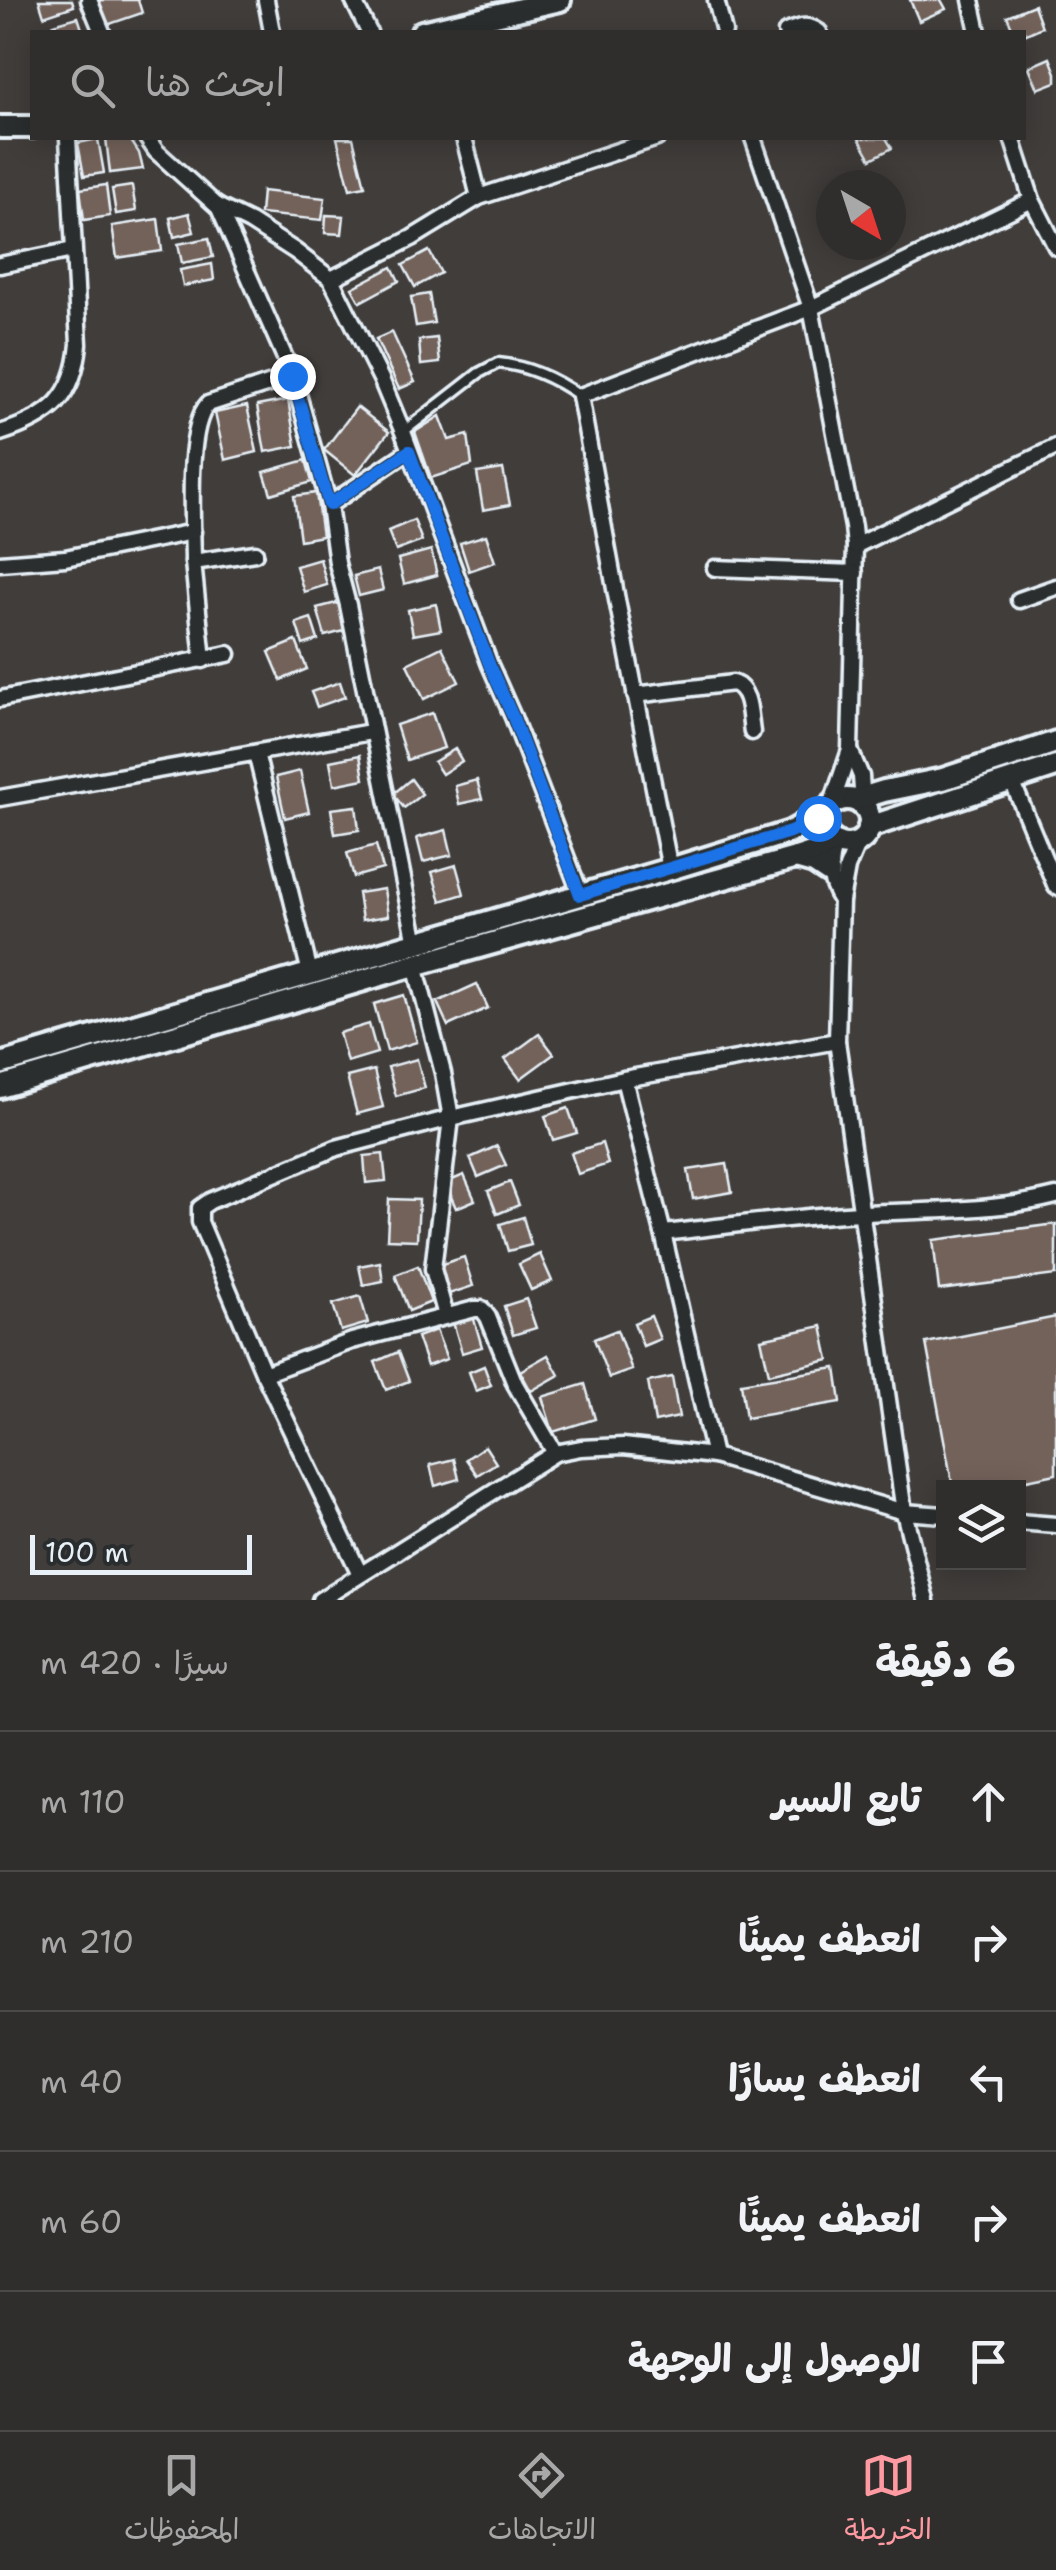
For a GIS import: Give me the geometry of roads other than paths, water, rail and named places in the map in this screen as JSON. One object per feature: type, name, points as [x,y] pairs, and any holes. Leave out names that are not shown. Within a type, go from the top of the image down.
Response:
[{"type":"street","points":[[90,0],[101,30]]},
{"type":"street","points":[[266,0],[272,30]]},
{"type":"street","points":[[353,0],[368,30]]},
{"type":"street","points":[[437,30],[560,0]]},
{"type":"street","points":[[716,0],[724,30]]},
{"type":"street","points":[[971,0],[978,30]]},
{"type":"street","points":[[791,30],[802,26],[816,30]]},
{"type":"street","points":[[0,127],[30,126]]},
{"type":"street","points":[[0,432],[46,413],[70,385],[76,371],[79,344],[68,140]]},
{"type":"street","points":[[148,140],[217,206],[250,222],[331,279],[403,432],[580,895]]},
{"type":"street","points":[[464,140],[478,198]]},
{"type":"street","points":[[331,279],[412,238],[478,198],[650,140]]},
{"type":"street","points":[[754,140],[811,308],[856,546],[850,750],[824,828],[835,842],[847,845],[864,835],[1056,766]]},
{"type":"street","points":[[1013,140],[1032,200],[1056,247]]},
{"type":"street","points":[[670,870],[580,396],[811,308],[1032,200]]},
{"type":"street","points":[[217,206],[292,376],[329,505],[337,563],[416,943]]},
{"type":"street","points":[[0,265],[73,250]]},
{"type":"street","points":[[203,660],[193,562],[193,449],[202,410],[218,398],[292,376]]},
{"type":"street","points":[[856,546],[1056,447]]},
{"type":"street","points":[[329,505],[409,451]]},
{"type":"street","points":[[0,564],[65,558],[193,532]]},
{"type":"street","points":[[193,562],[255,553]]},
{"type":"street","points":[[715,568],[855,573]]},
{"type":"street","points":[[1019,600],[1056,586]]},
{"type":"street","points":[[0,699],[228,654]]},
{"type":"street","points":[[635,695],[733,682],[746,694],[752,732]]},
{"type":"street","points":[[0,798],[372,732]]},
{"type":"street","points":[[0,1064],[670,870],[790,832],[838,801],[860,801],[1056,742]]},
{"type":"street","points":[[850,750],[862,776],[860,801],[869,815],[864,835],[847,868],[841,901],[837,1042],[904,1512],[926,1600]]},
{"type":"street","points":[[256,753],[310,973]]},
{"type":"street","points":[[1012,781],[1056,888]]},
{"type":"street","points":[[0,1087],[796,858],[835,842]]},
{"type":"street","points":[[835,842],[829,873],[841,901]]},
{"type":"street","points":[[796,858],[829,873]]},
{"type":"street","points":[[415,965],[451,1118],[433,1269],[446,1316]]},
{"type":"street","points":[[360,1574],[264,1374],[200,1222],[200,1208],[336,1148],[451,1118],[624,1079],[837,1042]]},
{"type":"street","points":[[624,1079],[714,1456]]},
{"type":"street","points":[[663,1234],[861,1213],[974,1208],[1056,1196]]},
{"type":"street","points":[[264,1374],[352,1341],[482,1309],[515,1384],[554,1452]]},
{"type":"street","points":[[320,1600],[554,1452],[581,1448],[623,1446],[714,1456],[904,1512],[936,1515]]},
{"type":"street","points":[[1026,1523],[1056,1525]]},
{"type":"lane","points":[[403,432],[494,363],[538,373],[580,396]]}]
